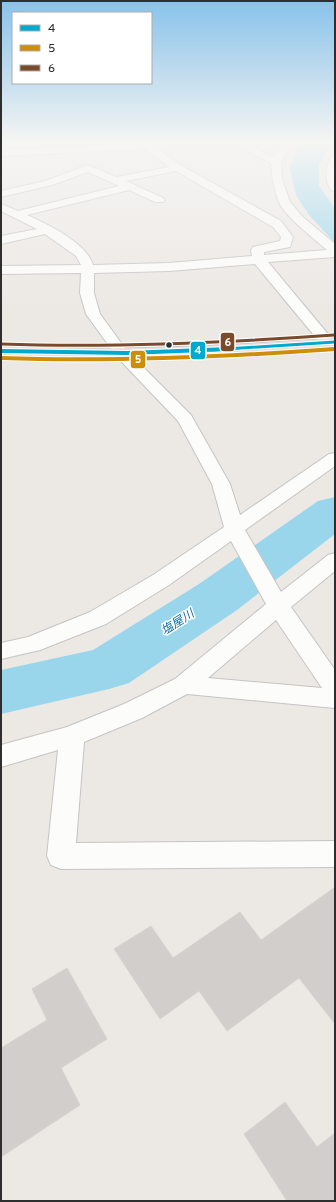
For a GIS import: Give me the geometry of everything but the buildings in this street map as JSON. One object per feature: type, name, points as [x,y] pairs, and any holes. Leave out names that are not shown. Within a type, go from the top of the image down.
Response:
[{"type":"highway","points":[[1,351],[122,354],[226,350],[331,342]]},
{"type":"street","points":[[18,214],[83,198]]},
{"type":"street","points":[[155,198],[159,200]]},
{"type":"street","points":[[231,198],[277,224],[287,237],[286,244],[257,250],[259,260],[331,342]]},
{"type":"street","points":[[283,198],[285,203],[299,220],[335,252]]},
{"type":"street","points":[[1,207],[18,214],[47,230],[81,254],[88,269],[87,293],[92,314],[122,354],[185,419],[220,484],[234,528],[278,606],[335,689]]},
{"type":"street","points":[[1,240],[47,230]]},
{"type":"street","points":[[1,270],[14,271],[169,267],[335,252]]},
{"type":"street","points":[[1,651],[32,644],[98,618],[161,580],[204,551],[234,528],[335,458]]},
{"type":"street","points":[[1,756],[72,736],[133,711],[184,685],[335,560]]},
{"type":"street","points":[[184,685],[335,699]]},
{"type":"street","points":[[72,736],[61,856],[335,854]]},
{"type":"water","points":[[298,198],[328,198],[335,208],[335,243],[309,215]]},
{"type":"waterway","name":"塩屋川","points":[[1,692],[109,668],[218,597],[335,511]]},
{"type":"transit line","name":"6","points":[[1,344],[43,346],[168,345],[334,335]]},
{"type":"transit line","name":"4","points":[[1,351],[43,353],[168,352],[335,342]]},
{"type":"transit line","name":"5","points":[[1,358],[43,360],[168,359],[335,349]]}]
